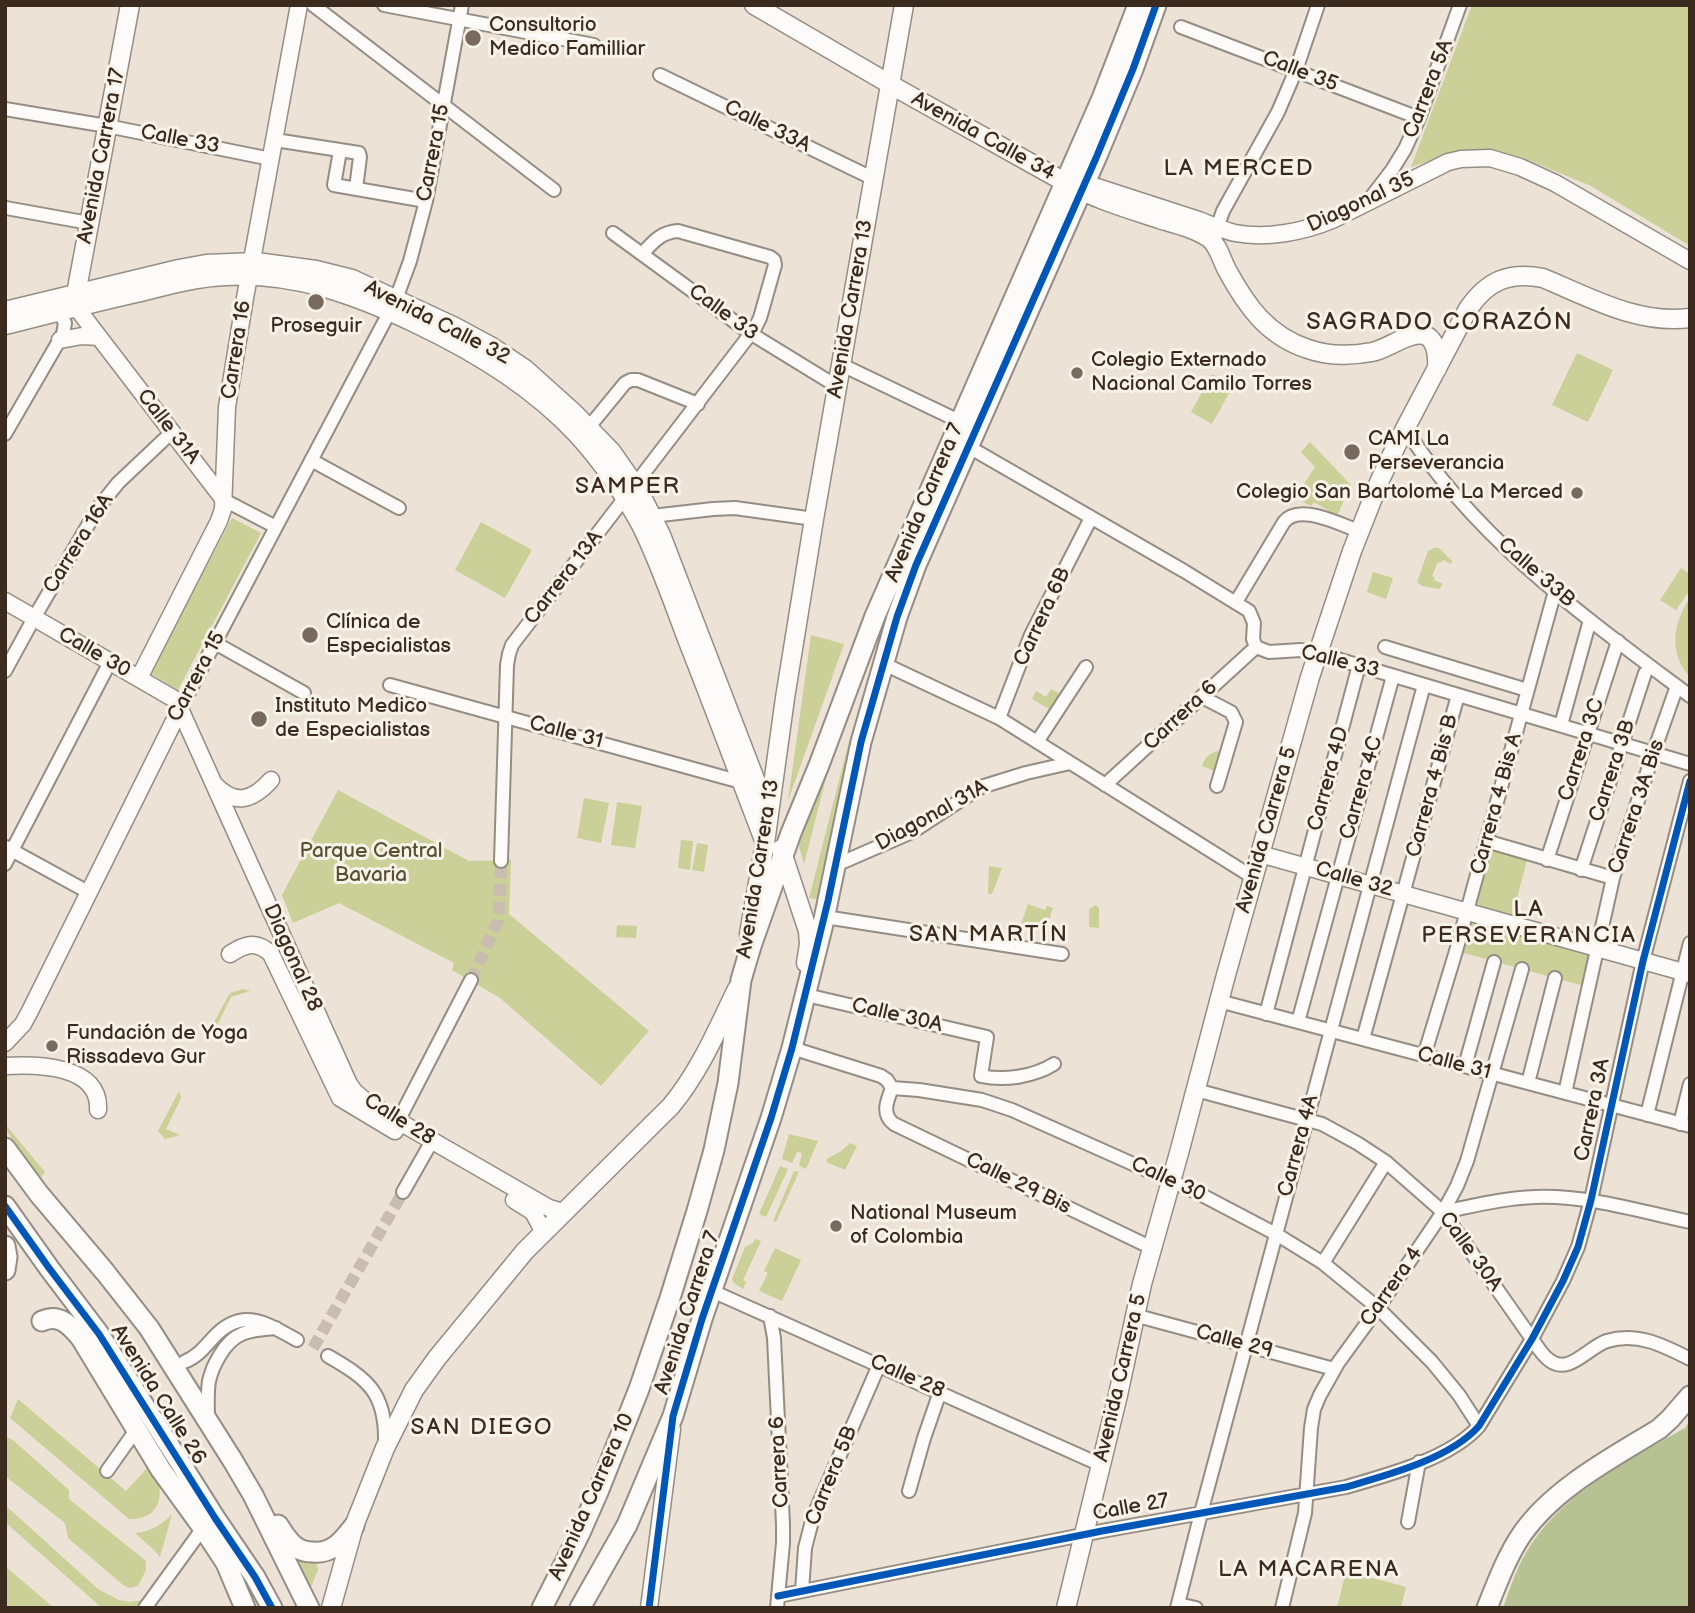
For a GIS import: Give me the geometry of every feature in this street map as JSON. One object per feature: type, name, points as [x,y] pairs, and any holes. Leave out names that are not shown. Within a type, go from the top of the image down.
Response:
[{"type":"main road","name":"Avenida Carrera 17","points":[[70,304],[89,223],[130,5]]},
{"type":"main road","name":"Avenida Calle 34","points":[[754,5],[1102,201],[1139,207],[1200,234],[1218,249]]},
{"type":"main road","name":"Avenida Carrera 13","points":[[331,1608],[354,1525],[385,1448],[409,1398],[422,1378],[543,1231],[671,1106],[685,1089],[741,980],[765,843],[814,519],[904,5]]},
{"type":"main road","name":"Avenida Carrera 7","points":[[673,1416],[702,1319],[771,1118],[792,1048],[825,917],[861,742],[912,573],[969,447],[1077,186],[1108,85],[1138,5]]},
{"type":"main road","name":"Avenida Carrera 7","points":[[741,980],[783,855],[875,616],[961,422],[1133,69],[1156,5]]},
{"type":"main road","points":[[1218,249],[1245,300],[1272,331],[1291,343],[1328,354],[1360,354],[1375,351],[1412,335],[1421,335],[1428,337],[1436,348],[1437,369]]},
{"type":"main road","name":"Avenida Calle 32","points":[[5,324],[193,266],[231,262],[393,305],[454,327],[508,357],[543,384],[589,427],[618,460],[765,843]]},
{"type":"main road","name":"Avenida Carrera 5","points":[[1066,1608],[1118,1395],[1134,1315],[1219,1001],[1317,653],[1359,531],[1383,471],[1468,309],[1476,297],[1491,284],[1516,276],[1530,275],[1609,306],[1644,316],[1662,319],[1690,318]]},
{"type":"main road","name":"Avenida Calle 32","points":[[5,311],[70,304]]},
{"type":"main road","name":"Avenida Calle 32","points":[[393,305],[433,332],[474,354],[537,397],[576,433],[603,467],[652,516],[783,855]]},
{"type":"main road","points":[[742,746],[754,753],[764,753],[779,740]]},
{"type":"main road","name":"Avenida Carrera 7","points":[[771,1118],[809,944],[806,922],[783,855]]},
{"type":"main road","name":"Avenida Carrera 10","points":[[542,1608],[580,1533],[639,1389],[698,1211],[725,1099],[741,980]]},
{"type":"main road","name":"Avenida Calle 26","points":[[5,1148],[38,1194],[139,1315],[253,1495],[309,1608]]},
{"type":"main road","name":"Avenida Calle 26","points":[[5,1206],[99,1334],[130,1383],[169,1464]]},
{"type":"main road","points":[[5,1246],[5,1270]]},
{"type":"main road","points":[[41,1321],[47,1318],[59,1319],[71,1326],[81,1338],[136,1430],[169,1464],[209,1523],[255,1577],[272,1608]]},
{"type":"main road","points":[[1487,1608],[1508,1559],[1533,1520],[1555,1498],[1581,1479],[1659,1429],[1690,1396]]},
{"type":"main road","name":"Avenida Carrera 10","points":[[580,1608],[627,1525],[673,1416]]},
{"type":"main road","points":[[233,1461],[289,1541],[297,1548],[325,1552],[342,1541],[354,1525]]},
{"type":"main road","points":[[209,1523],[244,1608]]},
{"type":"street","name":"Carrera 16","points":[[139,678],[219,521],[224,500],[227,407],[299,5]]},
{"type":"street","points":[[313,5],[554,190]]},
{"type":"street","points":[[384,5],[593,45]]},
{"type":"street","name":"Carrera 15","points":[[6,1040],[23,1024],[30,1011],[181,707],[393,305],[410,261],[426,201],[462,5]]},
{"type":"street","points":[[1218,249],[1217,228],[1223,211],[1278,112],[1296,70],[1318,5]]},
{"type":"street","name":"Carrera 5A","points":[[1367,203],[1399,159],[1419,118],[1460,5]]},
{"type":"street","name":"Calle 35","points":[[1181,27],[1419,118]]},
{"type":"street","name":"Calle 33A","points":[[660,75],[874,179]]},
{"type":"street","name":"Calle 33","points":[[5,109],[107,126],[271,159]]},
{"type":"street","points":[[275,140],[360,154],[356,189]]},
{"type":"street","points":[[340,151],[334,186],[426,201]]},
{"type":"street","name":"Diagonal 35","points":[[1217,228],[1244,234],[1293,232],[1324,224],[1448,162],[1490,158],[1502,160],[1555,183],[1690,261]]},
{"type":"street","name":"Avenida Calle 34","points":[[1139,207],[1199,220],[1217,228]]},
{"type":"street","points":[[6,208],[89,223]]},
{"type":"street","name":"Carrera 13A","points":[[501,861],[507,665],[512,645],[755,328],[775,265],[770,257],[678,231],[660,235],[642,254]]},
{"type":"street","name":"Calle 33","points":[[613,233],[750,333],[838,387]]},
{"type":"street","points":[[5,434],[65,330],[70,304]]},
{"type":"street","name":"Calle 31A","points":[[70,304],[99,337],[224,500],[276,527]]},
{"type":"street","points":[[60,340],[99,337]]},
{"type":"street","points":[[842,365],[961,422]]},
{"type":"street","points":[[589,427],[625,383],[631,380],[638,380],[698,404]]},
{"type":"street","name":"Calle 33B","points":[[1405,428],[1437,474],[1516,558],[1590,620],[1690,696]]},
{"type":"street","name":"Carrera 16A","points":[[5,671],[98,508],[118,483],[172,432]]},
{"type":"street","points":[[969,447],[1249,611],[1254,623],[1253,641],[1256,647]]},
{"type":"street","points":[[311,460],[399,508]]},
{"type":"street","points":[[652,516],[735,508],[814,519]]},
{"type":"street","points":[[1236,602],[1290,515],[1309,514],[1359,531]]},
{"type":"street","name":"Carrera 6B","points":[[999,718],[1031,635],[1091,518]]},
{"type":"street","name":"Carrera 4 Bis A","points":[[1424,1056],[1467,912],[1555,591]]},
{"type":"street","name":"Calle 30","points":[[5,601],[170,696],[181,707]]},
{"type":"street","points":[[1561,725],[1590,620]]},
{"type":"street","name":"Carrera 3C","points":[[1547,860],[1618,641]]},
{"type":"street","points":[[215,643],[304,693]]},
{"type":"street","name":"Calle 33","points":[[1256,647],[1269,652],[1301,650],[1317,653],[1690,764]]},
{"type":"street","name":"Carrera 6","points":[[1105,785],[1256,647]]},
{"type":"street","points":[[1385,648],[1527,690]]},
{"type":"street","points":[[5,864],[9,848],[110,662]]},
{"type":"street","points":[[884,664],[999,718],[1254,877]]},
{"type":"street","name":"Carrera 4D","points":[[1266,1014],[1359,665]]},
{"type":"street","points":[[1037,742],[1086,667]]},
{"type":"street","name":"Carrera 3B","points":[[1581,870],[1645,673]]},
{"type":"street","name":"Carrera 4C","points":[[1298,1022],[1393,676]]},
{"type":"street","name":"Calle 31","points":[[390,685],[741,782]]},
{"type":"street","name":"Carrera 4A","points":[[1178,1606],[1424,685]]},
{"type":"street","name":"Carrera 3A Bis","points":[[1565,1093],[1613,878],[1677,686]]},
{"type":"street","name":"Carrera 4 Bis B","points":[[1363,1039],[1458,695]]},
{"type":"street","points":[[1202,697],[1228,710],[1233,715],[1235,726],[1217,786]]},
{"type":"street","name":"Diagonal 28","points":[[181,707],[343,1089]]},
{"type":"street","name":"Diagonal 31A","points":[[836,865],[912,832],[981,787],[1070,763]]},
{"type":"street","points":[[214,784],[228,795],[244,799],[255,795],[271,780]]},
{"type":"street","name":"Carrera 3A","points":[[1479,1426],[1532,1339],[1578,1248],[1643,961],[1690,781]]},
{"type":"street","points":[[1486,841],[1613,878]]},
{"type":"street","points":[[9,848],[88,891]]},
{"type":"street","name":"Calle 32","points":[[1260,854],[1686,973]]},
{"type":"street","points":[[825,917],[1062,954]]},
{"type":"street","points":[[1647,1115],[1686,973],[1690,943]]},
{"type":"street","name":"Diagonal 28","points":[[230,954],[238,948],[252,944],[265,948],[271,954],[343,1089]]},
{"type":"street","points":[[1465,1066],[1494,962]]},
{"type":"street","name":"Carrera 4","points":[[1282,1608],[1305,1513],[1308,1451],[1314,1409],[1334,1369],[1444,1212],[1457,1185],[1467,1161],[1522,970]]},
{"type":"street","points":[[1528,1083],[1555,978]]},
{"type":"street","points":[[396,1126],[471,980]]},
{"type":"street","name":"Calle 30A","points":[[806,995],[988,1037],[981,1076],[996,1079],[1019,1076],[1054,1064]]},
{"type":"street","name":"Calle 31","points":[[1219,1001],[1685,1125]]},
{"type":"street","points":[[6,1040],[15,1057],[23,1063],[54,1068],[87,1081],[98,1095],[98,1110]]},
{"type":"street","name":"Calle 30","points":[[792,1048],[881,1076],[892,1088],[982,1101],[1012,1110],[1198,1193],[1276,1234],[1323,1263],[1378,1308],[1446,1378],[1479,1426]]},
{"type":"street","points":[[5,1066],[32,1065]]},
{"type":"street","points":[[1685,1125],[1690,1084]]},
{"type":"street","name":"Calle 29 Bis","points":[[892,1088],[886,1105],[889,1120],[894,1124],[1152,1248]]},
{"type":"street","name":"Calle 28","points":[[343,1089],[344,1101],[549,1208],[563,1212]]},
{"type":"street","name":"Calle 30A","points":[[1196,1090],[1322,1124],[1386,1162],[1444,1212],[1546,1359],[1558,1365],[1569,1364],[1606,1341],[1632,1338],[1660,1344],[1690,1359]]},
{"type":"street","points":[[403,1192],[430,1145]]},
{"type":"street","name":"Calle 28","points":[[430,1145],[529,1208],[537,1217],[543,1231]]},
{"type":"street","points":[[1323,1263],[1386,1162]]},
{"type":"street","points":[[1444,1212],[1531,1197],[1591,1200],[1690,1222]]},
{"type":"street","name":"Calle 28","points":[[712,1291],[1101,1465]]},
{"type":"street","name":"Calle 29","points":[[1134,1315],[1334,1369]]},
{"type":"street","name":"Carrera 6","points":[[770,1316],[774,1338],[783,1524],[778,1602]]},
{"type":"street","points":[[184,1362],[193,1359],[221,1329],[236,1321],[253,1320],[276,1328],[297,1340]]},
{"type":"street","points":[[208,1421],[209,1379],[225,1347],[234,1337],[246,1332],[276,1328]]},
{"type":"street","points":[[328,1356],[353,1371],[369,1385],[382,1407],[385,1448]]},
{"type":"street","name":"Carrera 5B","points":[[802,1591],[805,1548],[813,1517],[879,1365]]},
{"type":"street","points":[[909,1491],[940,1392]]},
{"type":"street","name":"Avenida Carrera 7","points":[[649,1608],[673,1416]]},
{"type":"street","name":"Calle 27","points":[[778,1602],[802,1591],[1085,1534],[1346,1487],[1378,1478],[1459,1444],[1479,1426]]},
{"type":"street","points":[[107,1471],[136,1430]]},
{"type":"street","points":[[1408,1522],[1419,1462]]},
{"type":"street","points":[[145,1608],[209,1523]]},
{"type":"street","points":[[1178,1606],[1196,1608]]},
{"type":"green space","points":[[1472,5],[1690,5],[1690,246],[1591,186],[1502,152],[1478,149],[1411,167]]},
{"type":"green space","points":[[1577,353],[1613,370],[1588,422],[1552,405]]},
{"type":"green space","points":[[1212,374],[1233,386],[1212,424],[1191,412]]},
{"type":"green space","points":[[1310,442],[1351,485],[1336,518],[1328,515],[1329,511],[1314,502],[1311,506],[1295,498],[1315,467],[1301,452]]},
{"type":"green space","points":[[232,518],[261,533],[178,690],[150,673]]},
{"type":"green space","points":[[481,522],[532,550],[505,598],[455,570]]},
{"type":"green space","points":[[1439,548],[1452,561],[1451,564],[1443,560],[1438,562],[1432,576],[1443,584],[1439,589],[1422,586],[1417,582],[1428,551]]},
{"type":"green space","points":[[1681,568],[1690,574],[1690,590],[1676,610],[1660,600]]},
{"type":"green space","points":[[1373,572],[1393,578],[1386,599],[1367,592]]},
{"type":"green space","points":[[1690,598],[1690,677],[1678,658],[1675,638],[1680,618]]},
{"type":"green space","points":[[811,635],[844,644],[788,801]]},
{"type":"green space","points":[[1051,689],[1061,694],[1051,710],[1032,699],[1036,691],[1046,697]]},
{"type":"green space","points":[[861,703],[864,703],[823,900],[809,898],[848,745]]},
{"type":"green space","points":[[840,724],[804,864],[796,836]]},
{"type":"green space","points":[[1220,752],[1214,771],[1202,766],[1207,757]]},
{"type":"green space","name":"Parque Central Bavaria","points":[[338,790],[469,861],[511,860],[509,914],[649,1031],[601,1086],[500,998],[452,970],[454,963],[339,903],[293,923],[282,895]]},
{"type":"green space","points":[[584,798],[609,803],[601,843],[577,838]]},
{"type":"green space","points":[[617,802],[642,806],[635,848],[611,845]]},
{"type":"green space","points":[[681,840],[693,841],[690,870],[678,868]]},
{"type":"green space","points":[[697,843],[708,845],[704,872],[692,870]]},
{"type":"green space","points":[[1489,846],[1528,857],[1510,924],[1471,913]]},
{"type":"green space","points":[[989,866],[1002,868],[992,894],[988,894]]},
{"type":"green space","points":[[1028,904],[1045,910],[1047,906],[1053,908],[1045,932],[1021,924]]},
{"type":"green space","points":[[1096,905],[1099,908],[1099,928],[1089,927],[1089,909]]},
{"type":"green space","points":[[1469,921],[1593,954],[1584,986],[1460,952]]},
{"type":"green space","points":[[617,925],[637,926],[636,938],[616,937]]},
{"type":"green space","points":[[243,989],[250,991],[231,997],[214,1032],[207,1035],[230,993]]},
{"type":"green space","points":[[179,1091],[181,1098],[166,1129],[180,1135],[165,1139],[158,1131]]},
{"type":"green space","points":[[5,1124],[45,1172],[40,1179],[20,1153]]},
{"type":"green space","points":[[789,1134],[818,1141],[806,1169],[799,1166],[802,1153],[797,1152],[792,1163],[782,1159]]},
{"type":"green space","points":[[850,1143],[857,1146],[845,1170],[826,1162],[828,1158]]},
{"type":"green space","points":[[780,1166],[788,1169],[766,1217],[759,1214]]},
{"type":"green space","points":[[794,1171],[799,1172],[776,1222],[773,1221]]},
{"type":"green space","points":[[755,1239],[761,1241],[743,1280],[746,1282],[743,1289],[732,1279],[745,1247]]},
{"type":"green space","points":[[775,1248],[801,1260],[782,1301],[759,1291],[768,1273],[764,1271]]},
{"type":"green space","points":[[18,1399],[126,1491],[150,1465],[159,1486],[157,1506],[148,1515],[129,1519],[10,1418]]},
{"type":"green space","points":[[1690,1420],[1690,1608],[1503,1608],[1523,1558],[1554,1516],[1595,1482],[1685,1428]]},
{"type":"green space","points":[[5,1436],[13,1440],[69,1490],[69,1499],[146,1561],[146,1570],[138,1586],[130,1588],[123,1585],[68,1538],[65,1523],[5,1476]]},
{"type":"green space","points":[[5,1505],[98,1589],[119,1600],[142,1600],[135,1608],[102,1608],[5,1522]]},
{"type":"green space","points":[[172,1514],[160,1557],[135,1533],[155,1527]]},
{"type":"green space","points":[[292,1552],[315,1559],[318,1570],[310,1589]]},
{"type":"green space","points":[[5,1566],[54,1608],[5,1608]]},
{"type":"green space","points":[[1346,1571],[1406,1587],[1401,1608],[1337,1608]]},
{"type":"tunnel","points":[[471,980],[498,921],[501,861]]},
{"type":"tunnel","points":[[313,1348],[403,1192]]},
{"type":"cycle path","points":[[649,1608],[673,1416],[702,1319],[771,1118],[792,1048],[828,901],[861,742],[897,617],[916,565],[1096,158],[1156,5]]},
{"type":"cycle path","points":[[778,1596],[1102,1531],[1346,1487],[1435,1457],[1467,1438],[1479,1426],[1532,1339],[1578,1247],[1591,1200],[1643,961],[1690,781]]},
{"type":"cycle path","points":[[5,1206],[99,1334],[255,1577],[272,1608]]},
{"type":"place","name":"Consultorio Medico Familliar","points":[[473,38]]},
{"type":"place","name":"Proseguir","points":[[316,302]]},
{"type":"place","name":"Colegio Externado Nacional Camilo Torres","points":[[1077,373]]},
{"type":"place","name":"CAMI La Perseverancia","points":[[1352,452]]},
{"type":"place","name":"Colegio San Bartolomé La Merced","points":[[1577,493]]},
{"type":"place","name":"Clínica de Especialistas","points":[[310,635]]},
{"type":"place","name":"Instituto Medico de Especialistas","points":[[259,719]]},
{"type":"place","name":"Fundación de Yoga Rissadeva Gur","points":[[52,1046]]},
{"type":"place","name":"National Museum of Colombia","points":[[836,1226]]},
{"type":"district","name":"LA MERCED","points":[[1239,169]]},
{"type":"district","name":"SAGRADO CORAZÓN","points":[[1440,323]]},
{"type":"district","name":"SAMPER","points":[[628,487]]},
{"type":"district","name":"LA PERSEVERANCIA","points":[[1529,923]]},
{"type":"district","name":"SAN MARTÍN","points":[[989,935]]},
{"type":"district","name":"SAN DIEGO","points":[[482,1428]]},
{"type":"district","name":"LA MACARENA","points":[[1309,1570]]}]
